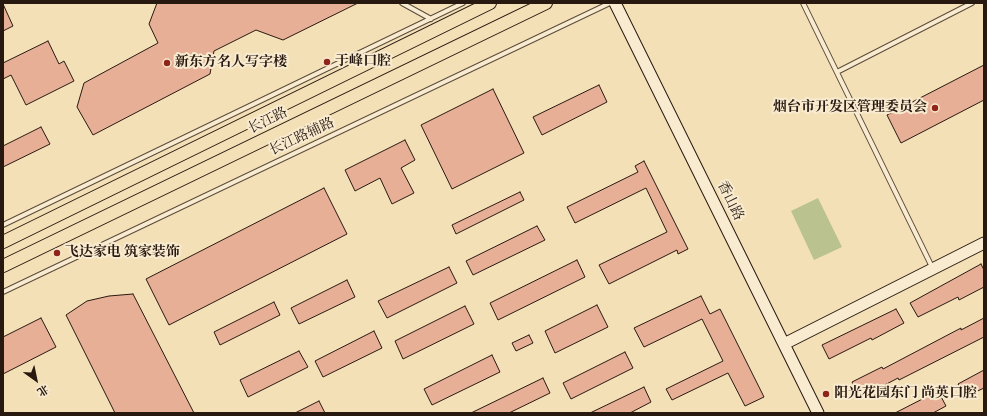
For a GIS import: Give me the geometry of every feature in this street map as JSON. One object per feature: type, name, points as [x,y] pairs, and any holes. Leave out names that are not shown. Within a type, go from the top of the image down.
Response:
[{"type":"main road","name":"长江路","points":[[3,242],[490,3]]},
{"type":"main road","name":"长江路","points":[[3,266],[546,3]]},
{"type":"street","name":"香山路","points":[[615,3],[818,413]]},
{"type":"street","points":[[784,344],[984,243]]},
{"type":"lane","points":[[402,3],[431,19]]},
{"type":"lane","points":[[3,225],[463,3]]},
{"type":"lane","name":"长江路辅路","points":[[3,292],[610,3]]},
{"type":"lane","points":[[803,3],[933,269]]},
{"type":"lane","points":[[837,72],[972,3]]},
{"type":"green space","points":[[818,198],[842,247],[814,260],[791,211]]},
{"type":"building","name":"新东方名人写字楼","points":[[157,3],[358,3],[283,40],[256,30],[214,51],[210,74],[93,135],[77,107],[84,83],[158,43],[149,24]]},
{"type":"building","points":[[3,4],[13,26],[3,31]]},
{"type":"building","points":[[48,41],[59,64],[64,61],[74,81],[26,105],[11,75],[3,79],[3,63]]},
{"type":"building","name":"烟台市开发区管理委员会","points":[[984,65],[984,100],[901,143],[887,115]]},
{"type":"building","points":[[599,85],[607,102],[542,135],[533,117]]},
{"type":"building","points":[[493,89],[524,153],[452,189],[421,125]]},
{"type":"building","points":[[41,127],[50,144],[3,167],[3,146]]},
{"type":"building","points":[[405,140],[415,160],[401,168],[414,193],[392,204],[380,178],[355,191],[345,170]]},
{"type":"building","points":[[644,161],[688,249],[678,254],[677,250],[609,284],[599,265],[667,232],[646,188],[575,223],[567,207],[638,172],[635,166]]},
{"type":"building","points":[[324,188],[347,234],[169,325],[146,279]]},
{"type":"building","points":[[520,192],[524,200],[456,234],[452,225]]},
{"type":"building","points":[[537,226],[545,240],[473,275],[466,261]]},
{"type":"building","points":[[577,260],[585,277],[498,320],[490,303]]},
{"type":"building","points":[[981,264],[984,270],[984,287],[959,300],[958,297],[918,317],[910,303]]},
{"type":"building","points":[[449,267],[457,283],[387,318],[378,301]]},
{"type":"building","points":[[347,280],[355,297],[299,324],[291,308]]},
{"type":"building","points":[[133,294],[194,413],[115,413],[66,315],[87,301],[109,296]]},
{"type":"building","points":[[701,296],[710,314],[720,309],[764,397],[745,406],[728,373],[672,400],[666,389],[723,361],[702,319],[644,347],[634,328]]},
{"type":"building","points":[[274,302],[280,315],[220,345],[214,332]]},
{"type":"building","points":[[597,305],[608,327],[555,353],[545,331]]},
{"type":"building","points":[[465,306],[474,324],[403,359],[395,341]]},
{"type":"building","points":[[896,309],[904,323],[872,340],[871,338],[829,359],[822,345]]},
{"type":"building","points":[[41,318],[56,347],[3,374],[3,337]]},
{"type":"building","points":[[984,318],[984,337],[860,398],[852,382],[882,367],[883,369],[961,328],[961,330]]},
{"type":"building","points":[[374,331],[382,348],[323,377],[315,361]]},
{"type":"building","points":[[529,335],[533,343],[516,351],[512,343]]},
{"type":"building","points":[[299,351],[308,367],[248,397],[240,380]]},
{"type":"building","points":[[625,352],[633,368],[571,399],[563,383]]},
{"type":"building","points":[[492,355],[500,372],[432,405],[424,389]]},
{"type":"building","points":[[984,370],[984,388],[965,397],[958,384]]},
{"type":"building","points":[[543,378],[550,393],[509,413],[471,413]]},
{"type":"building","points":[[644,387],[651,402],[630,413],[590,413]]},
{"type":"building","points":[[938,391],[946,406],[933,413],[895,413]]},
{"type":"building","points":[[319,401],[325,413],[295,413]]},
{"type":"place","name":"于峰口腔","points":[[327,62]]},
{"type":"place","name":"新东方名人写字楼","points":[[167,63]]},
{"type":"place","name":"烟台市开发区管理委员会","points":[[935,108]]},
{"type":"place","name":"飞达家电 筑家装饰","points":[[57,253]]},
{"type":"place","name":"阳光花园东门 尚英口腔","points":[[826,394]]}]
